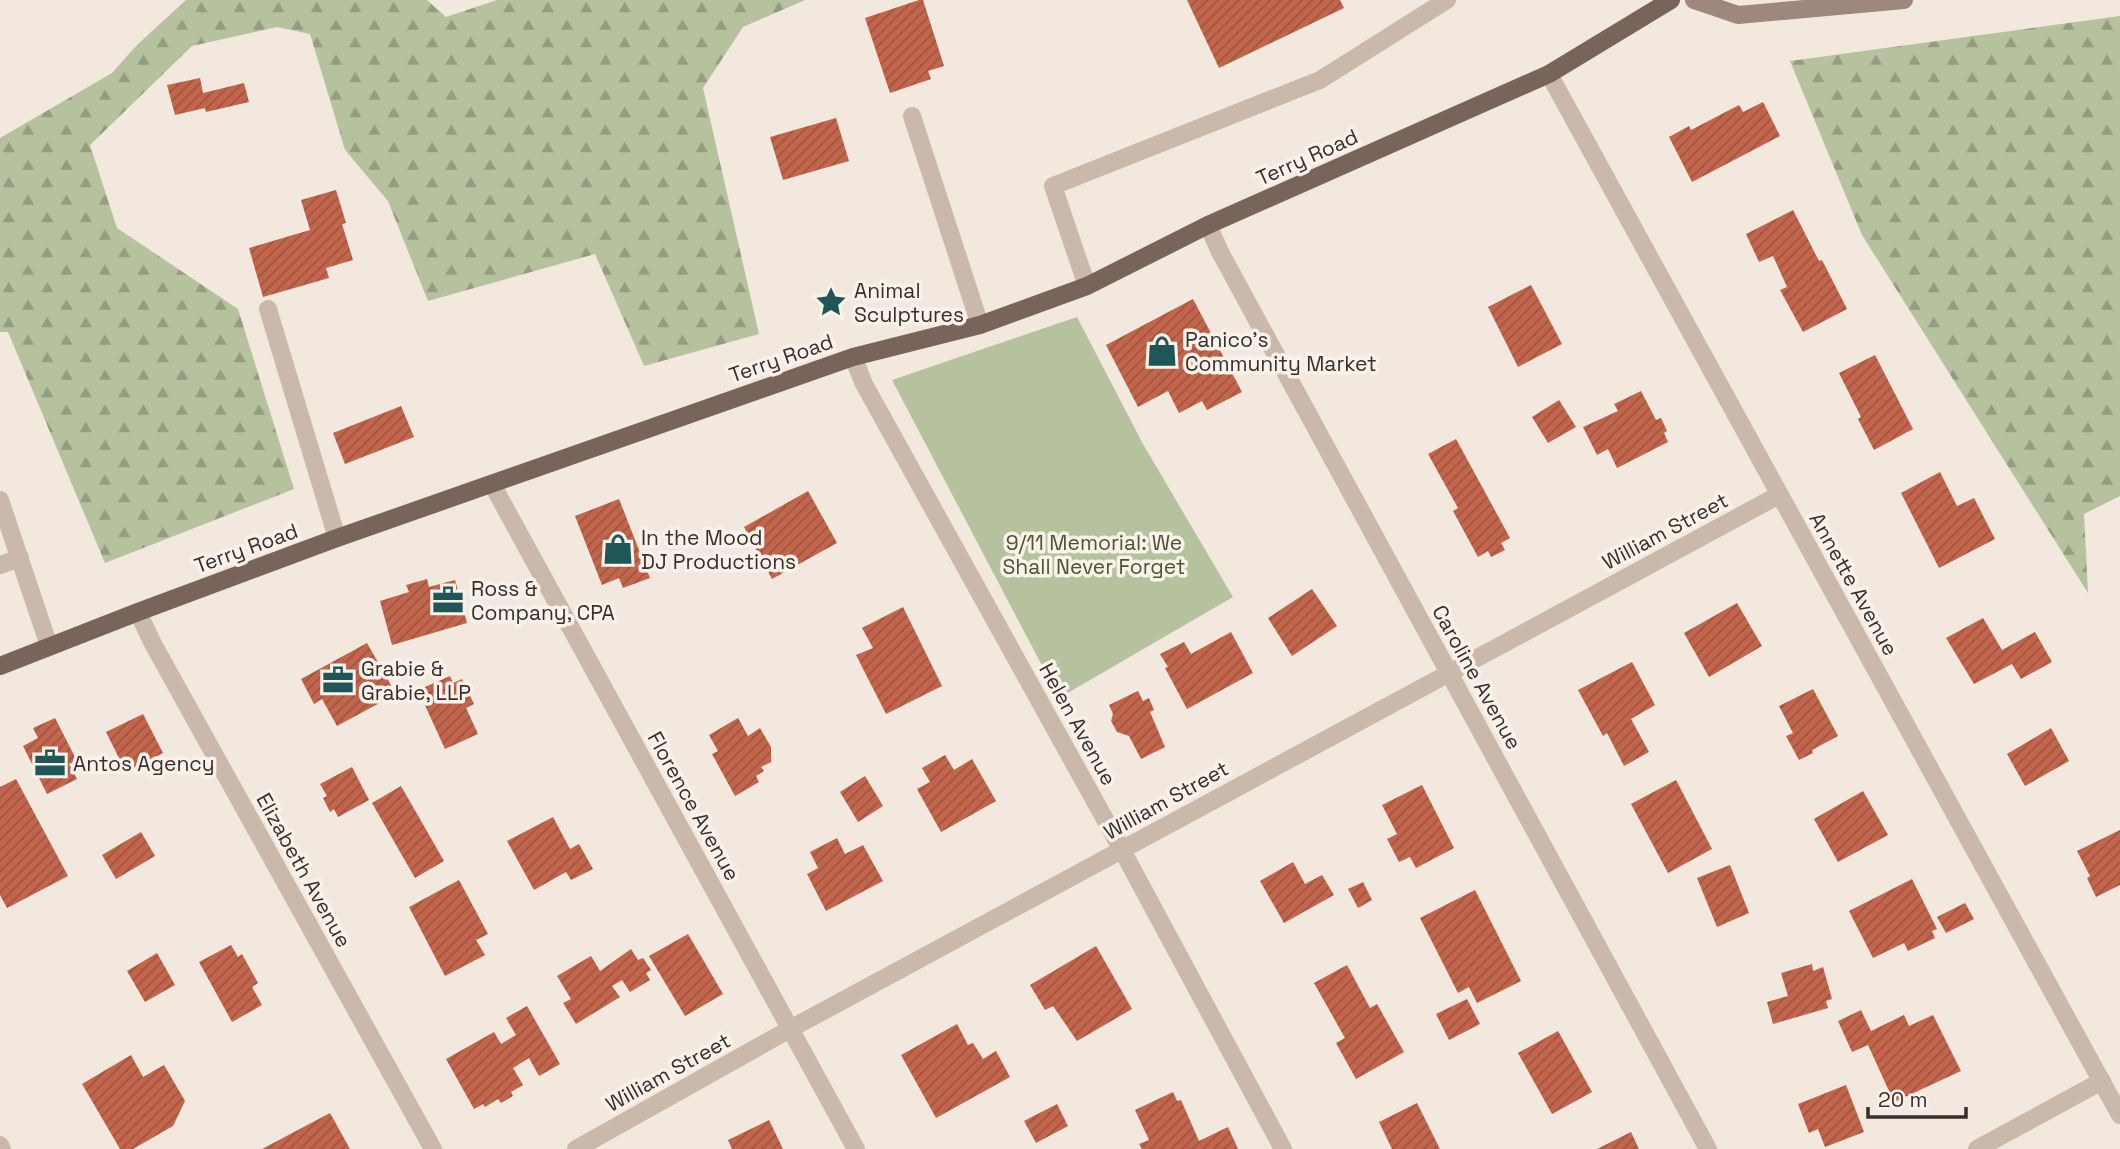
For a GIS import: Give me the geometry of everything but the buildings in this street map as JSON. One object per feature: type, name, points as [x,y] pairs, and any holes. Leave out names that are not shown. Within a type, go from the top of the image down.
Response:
[{"type":"main road","name":"Terry Road","points":[[0,666],[337,538],[853,357],[980,325],[1087,286],[1208,225],[1549,74],[1671,0]]},
{"type":"street","points":[[1087,286],[1053,186],[1320,80],[1447,0]]},
{"type":"street","points":[[1694,0],[1738,15],[1905,0]]},
{"type":"street","name":"Annette Avenue","points":[[1549,74],[2120,1115]]},
{"type":"street","points":[[912,116],[980,325]]},
{"type":"street","name":"Caroline Avenue","points":[[1208,225],[1220,252],[1708,1149]]},
{"type":"street","points":[[268,309],[337,538]]},
{"type":"street","name":"Helen Avenue","points":[[853,357],[864,384],[1122,850],[1283,1149]]},
{"type":"street","name":"Florence Avenue","points":[[492,484],[856,1149]]},
{"type":"street","name":"William Street","points":[[576,1149],[790,1030],[1779,495]]},
{"type":"street","points":[[0,500],[50,646]]},
{"type":"street","points":[[0,565],[19,558]]},
{"type":"street","name":"Elizabeth Avenue","points":[[138,612],[152,642],[433,1149]]},
{"type":"street","points":[[1977,1149],[2102,1081]]},
{"type":"green space","points":[[186,0],[427,0],[446,17],[497,0],[805,0],[743,27],[703,88],[759,334],[644,366],[595,254],[428,301],[388,201],[345,150],[310,34],[277,27],[192,46],[90,145],[117,228],[238,309],[294,489],[105,563],[8,332],[0,332],[0,138],[112,73],[137,45]]},
{"type":"green space","points":[[2120,16],[2120,496],[2084,514],[2088,593],[1862,235],[1790,61]]},
{"type":"green space","name":"9/11 Memorial: We Shall Never Forget","points":[[1077,317],[1143,444],[1233,597],[1059,698],[892,380]]},
{"type":"place","name":"Animal Sculptures","points":[[831,302]]},
{"type":"place","name":"Panico's Community Market","points":[[1162,351]]},
{"type":"place","name":"In the Mood DJ Productions","points":[[618,549]]},
{"type":"place","name":"Ross & Company, CPA","points":[[448,600]]},
{"type":"place","name":"Grabie & Grabie, LLP","points":[[338,680]]},
{"type":"place","name":"Antos Agency","points":[[50,763]]}]
